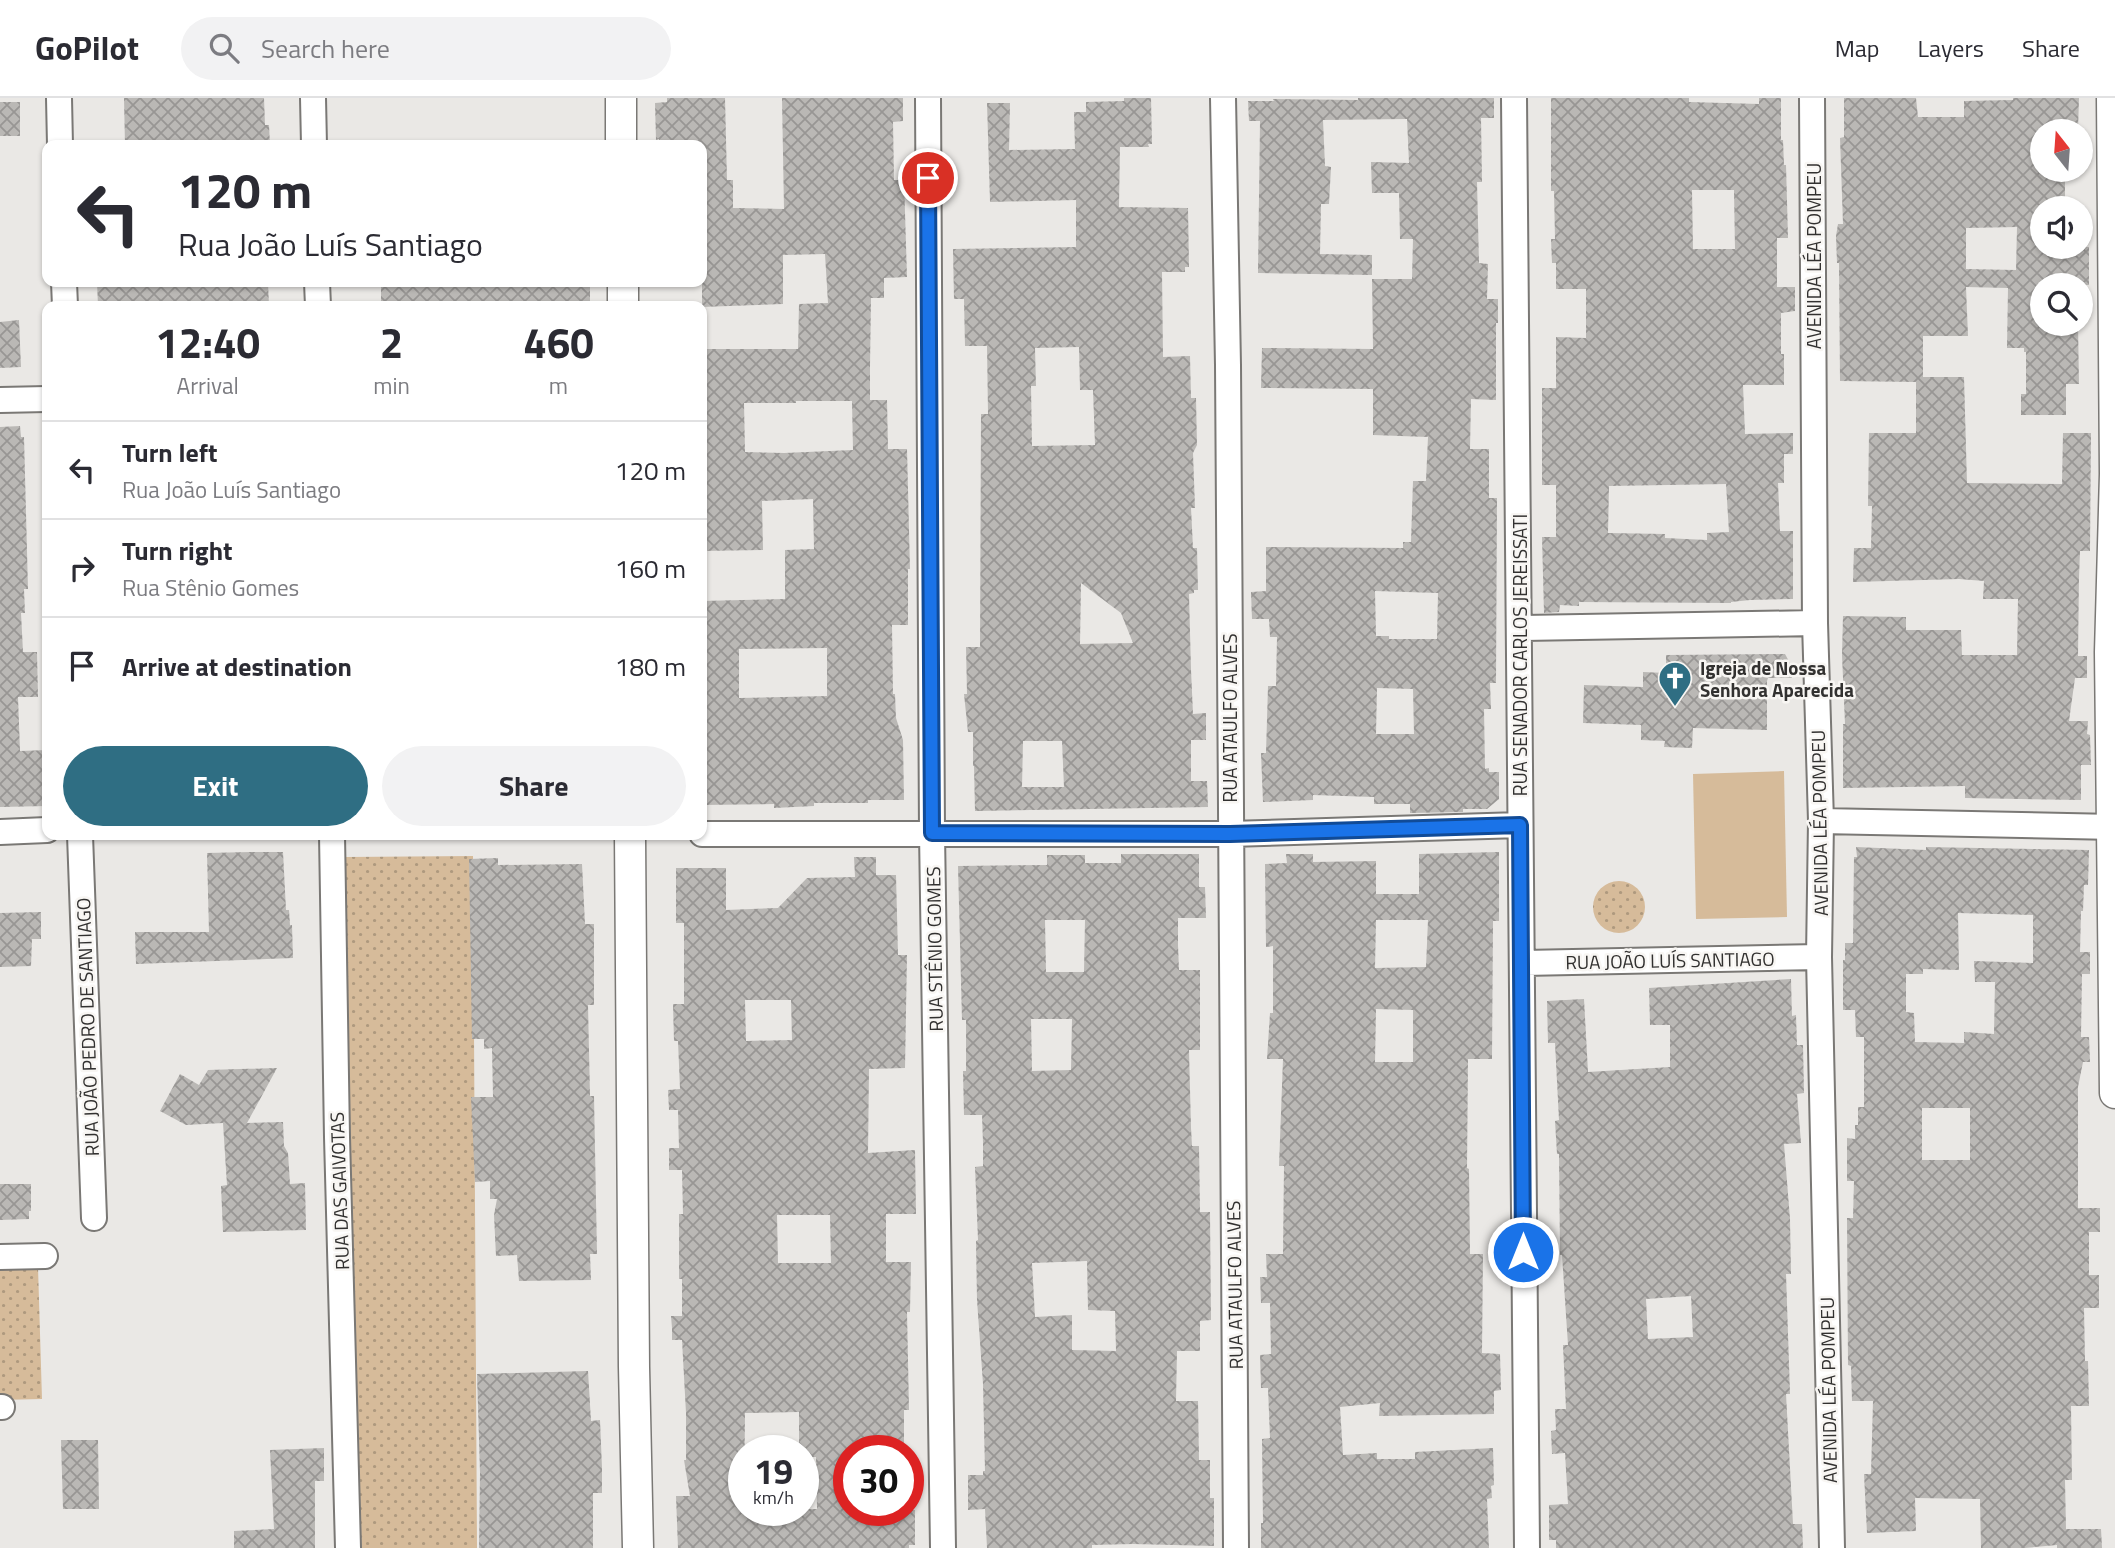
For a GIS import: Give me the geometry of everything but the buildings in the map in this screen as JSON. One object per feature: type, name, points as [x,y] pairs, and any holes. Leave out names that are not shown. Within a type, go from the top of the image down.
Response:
[{"type":"street","points":[[59,98],[60,140]]},
{"type":"street","points":[[313,98],[314,140]]},
{"type":"street","points":[[621,98],[621,140]]},
{"type":"street","name":"RUA STÊNIO GOMES","points":[[928,98],[932,833],[943,1548]]},
{"type":"street","name":"RUA ATAULFO ALVES","points":[[1223,98],[1228,365],[1237,1548]]},
{"type":"street","name":"RUA SENADOR CARLOS JEREISSATI","points":[[1514,98],[1527,1548]]},
{"type":"street","name":"AVENIDA LÉA POMPEU","points":[[1812,98],[1815,623],[1821,821],[1819,957],[1832,1548]]},
{"type":"street","points":[[2113,102],[2115,1093]]},
{"type":"street","points":[[0,400],[42,399]]},
{"type":"street","points":[[1520,628],[1815,623]]},
{"type":"street","points":[[1821,821],[2113,827]]},
{"type":"street","points":[[707,834],[1230,834],[1520,825]]},
{"type":"street","points":[[0,832],[42,830]]},
{"type":"street","name":"RUA JOÃO PEDRO DE SANTIAGO","points":[[80,840],[94,1219]]},
{"type":"street","name":"RUA DAS GAIVOTAS","points":[[332,840],[348,1548]]},
{"type":"street","points":[[631,840],[638,1548]]},
{"type":"street","name":"RUA JOÃO LUÍS SANTIAGO","points":[[1522,963],[1819,957]]},
{"type":"street","points":[[0,1257],[46,1256]]},
{"type":"shaded area","points":[[1784,771],[1787,917],[1696,919],[1693,774]]},
{"type":"shaded area","points":[[473,856],[477,1548],[355,1548],[345,857]]},
{"type":"shaded area","points":[[1619,881],[1629,883],[1637,889],[1643,897],[1643,917],[1637,925],[1629,931],[1619,933],[1609,931],[1601,925],[1595,917],[1593,907],[1595,897],[1601,889],[1609,883]]},
{"type":"shaded area","points":[[38,1267],[42,1399],[0,1400],[0,1268]]},
{"type":"place","name":"Igreja de Nossa Senhora Aparecida","points":[[1675,708]]},
{"type":"route","points":[[928,178],[932,833],[1230,834],[1520,825],[1523,1252]]}]
